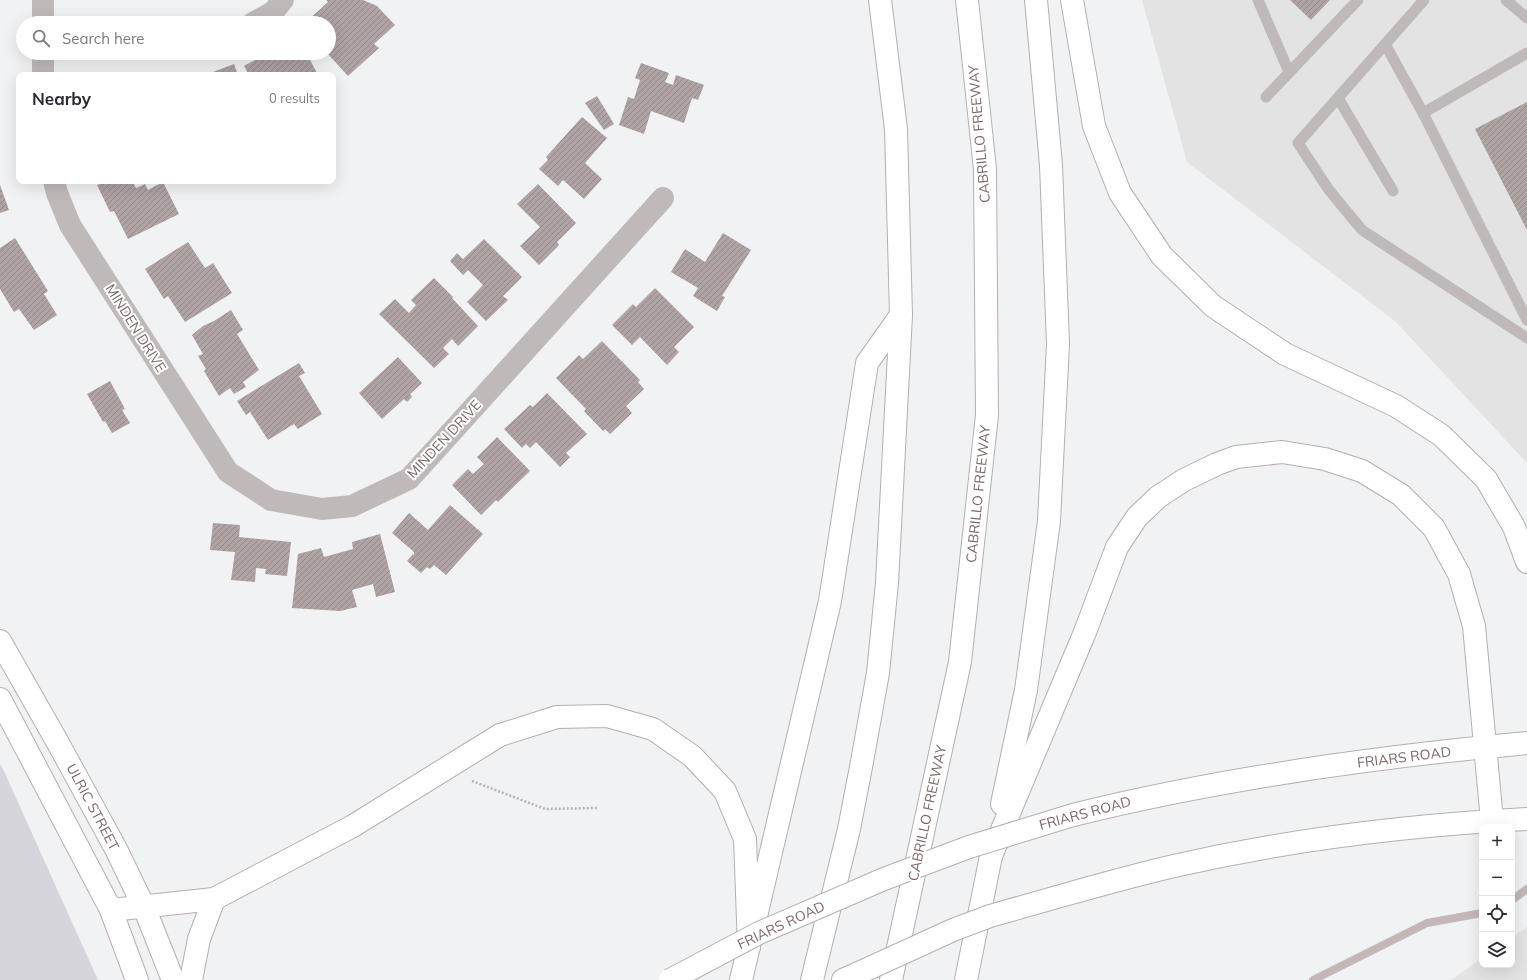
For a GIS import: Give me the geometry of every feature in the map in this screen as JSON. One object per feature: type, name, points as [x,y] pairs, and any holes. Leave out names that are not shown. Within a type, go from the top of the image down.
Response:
[{"type":"main road","points":[[812,980],[849,829],[878,673],[887,583],[901,314],[896,129],[880,0]]},
{"type":"main road","name":"CABRILLO FREEWAY","points":[[891,980],[960,662],[987,415],[985,169],[967,0]]},
{"type":"main road","points":[[966,980],[1026,690],[1049,521],[1058,344],[1051,165],[1036,0]]},
{"type":"main road","points":[[1072,0],[1094,126],[1120,193],[1162,256],[1213,306],[1285,354],[1396,406],[1441,435],[1486,479],[1514,527],[1527,562]]},
{"type":"main road","points":[[740,980],[830,601],[867,363],[901,314]]},
{"type":"main road","points":[[991,856],[1084,632],[1117,547],[1137,517],[1158,497],[1184,480],[1217,464],[1236,458],[1282,452],[1325,459],[1362,471],[1401,495],[1434,528],[1459,574],[1474,626],[1492,821]]},
{"type":"main road","name":"ULRIC STREET","points":[[0,641],[102,823],[144,907],[173,980]]},
{"type":"main road","points":[[0,699],[111,910],[137,980]]},
{"type":"main road","points":[[111,910],[214,899],[353,826],[500,735],[557,716],[607,716],[653,729],[692,756],[725,791],[745,839],[749,947]]},
{"type":"main road","name":"FRIARS ROAD","points":[[670,980],[759,933],[884,879],[969,847],[1073,815],[1175,792],[1266,775],[1377,759],[1527,743]]},
{"type":"main road","points":[[842,980],[953,930],[990,916],[1057,896],[1175,866],[1287,845],[1424,827],[1527,819]]},
{"type":"main road","points":[[191,980],[200,939],[214,899]]},
{"type":"street","points":[[43,0],[43,16]]},
{"type":"street","points":[[266,16],[273,12],[283,0]]},
{"type":"street","points":[[43,60],[43,72]]},
{"type":"street","name":"MINDEN DRIVE","points":[[55,184],[70,225],[228,472],[271,500],[322,509],[352,506],[409,478],[663,198]]},
{"type":"lane","points":[[1258,0],[1289,72]]},
{"type":"lane","points":[[1266,97],[1358,0]]},
{"type":"lane","points":[[1424,0],[1298,143],[1329,190],[1362,230],[1527,338]]},
{"type":"lane","points":[[1506,0],[1527,18]]},
{"type":"lane","points":[[1385,44],[1423,113],[1527,320]]},
{"type":"lane","points":[[1423,113],[1527,53]]},
{"type":"lane","points":[[1338,98],[1392,191]]},
{"type":"path","points":[[467,779],[545,809],[597,808]]},
{"type":"shaded area","points":[[1142,0],[1527,0],[1527,463],[1396,322],[1187,162]]},
{"type":"shaded area","points":[[0,764],[3,769],[98,980],[0,980]]},
{"type":"shaded area","points":[[1527,927],[1527,980],[1451,980],[1479,960],[1479,968],[1515,968],[1515,935]]},
{"type":"building","points":[[326,0],[363,0],[377,6],[395,25],[374,44],[379,48],[348,76],[333,60],[336,60],[336,16],[313,16],[328,2]]},
{"type":"building","points":[[1290,0],[1330,0],[1311,20]]},
{"type":"building","points":[[255,60],[310,60],[316,72],[247,72],[244,66]]},
{"type":"building","points":[[641,63],[669,73],[665,82],[673,85],[676,75],[704,85],[698,100],[692,98],[684,123],[651,111],[644,134],[619,125],[628,97],[634,99],[640,80],[635,78]]},
{"type":"building","points":[[234,64],[237,72],[213,72]]},
{"type":"building","points":[[597,96],[614,124],[604,130],[585,103]]},
{"type":"building","points":[[1527,102],[1527,230],[1475,129]]},
{"type":"building","points":[[582,117],[607,138],[585,163],[602,179],[584,199],[563,180],[558,186],[539,169],[548,160],[546,157]]},
{"type":"building","points":[[134,184],[136,188],[145,184],[148,190],[159,184],[164,184],[179,214],[128,239],[114,211],[110,212],[97,185]]},
{"type":"building","points":[[538,184],[576,223],[557,242],[559,245],[539,265],[520,246],[540,227],[517,204]]},
{"type":"building","points":[[0,185],[9,210],[0,213]]},
{"type":"building","points":[[723,233],[751,250],[722,296],[725,297],[717,311],[693,296],[698,288],[671,272],[685,249],[705,262]]},
{"type":"building","points":[[15,238],[48,291],[44,294],[57,315],[34,330],[19,309],[14,312],[0,289],[0,248]]},
{"type":"building","points":[[484,239],[522,277],[503,296],[508,300],[486,321],[467,302],[483,285],[468,270],[463,275],[450,261],[457,253],[463,259]]},
{"type":"building","points":[[188,242],[205,268],[213,263],[232,293],[185,322],[168,296],[164,299],[145,269]]},
{"type":"building","points":[[434,278],[478,326],[458,346],[452,339],[443,348],[449,354],[434,368],[379,314],[395,299],[409,313],[416,305],[411,300]]},
{"type":"building","points":[[655,288],[694,327],[674,347],[679,352],[667,365],[640,337],[632,345],[612,325],[633,304],[636,307]]},
{"type":"building","points":[[231,310],[243,330],[237,334],[259,370],[243,382],[246,387],[234,394],[230,388],[219,396],[204,371],[206,369],[198,356],[203,354],[192,335],[203,326]]},
{"type":"building","points":[[602,341],[640,380],[638,382],[644,389],[626,406],[632,413],[610,434],[605,429],[603,431],[584,411],[586,409],[556,378],[579,355],[583,359]]},
{"type":"building","points":[[398,357],[422,383],[410,394],[412,397],[407,402],[404,399],[382,419],[359,393]]},
{"type":"building","points":[[299,363],[305,373],[299,376],[322,414],[298,429],[294,424],[268,440],[250,412],[246,415],[237,401]]},
{"type":"building","points":[[110,381],[125,409],[122,410],[130,423],[112,433],[105,421],[103,422],[87,394]]},
{"type":"building","points":[[547,393],[587,434],[566,453],[570,457],[560,467],[536,442],[530,448],[526,444],[522,448],[504,429],[530,405],[533,407]]},
{"type":"building","points":[[497,437],[530,471],[498,502],[496,500],[481,515],[452,485],[468,469],[473,474],[484,464],[477,457]]},
{"type":"building","points":[[450,505],[483,534],[446,575],[434,565],[430,569],[427,567],[421,573],[407,561],[413,554],[414,555],[414,552],[392,533],[409,513],[428,530]]},
{"type":"building","points":[[213,523],[240,525],[239,537],[291,542],[287,576],[265,574],[266,569],[256,568],[255,582],[231,580],[235,552],[210,550]]},
{"type":"building","points":[[380,534],[395,592],[376,597],[373,584],[352,590],[357,607],[340,611],[292,608],[298,554],[321,548],[324,557],[353,549],[352,542]]},
{"type":"waterway","points":[[1515,898],[1527,889]]},
{"type":"waterway","points":[[1313,980],[1427,923],[1479,914]]}]
